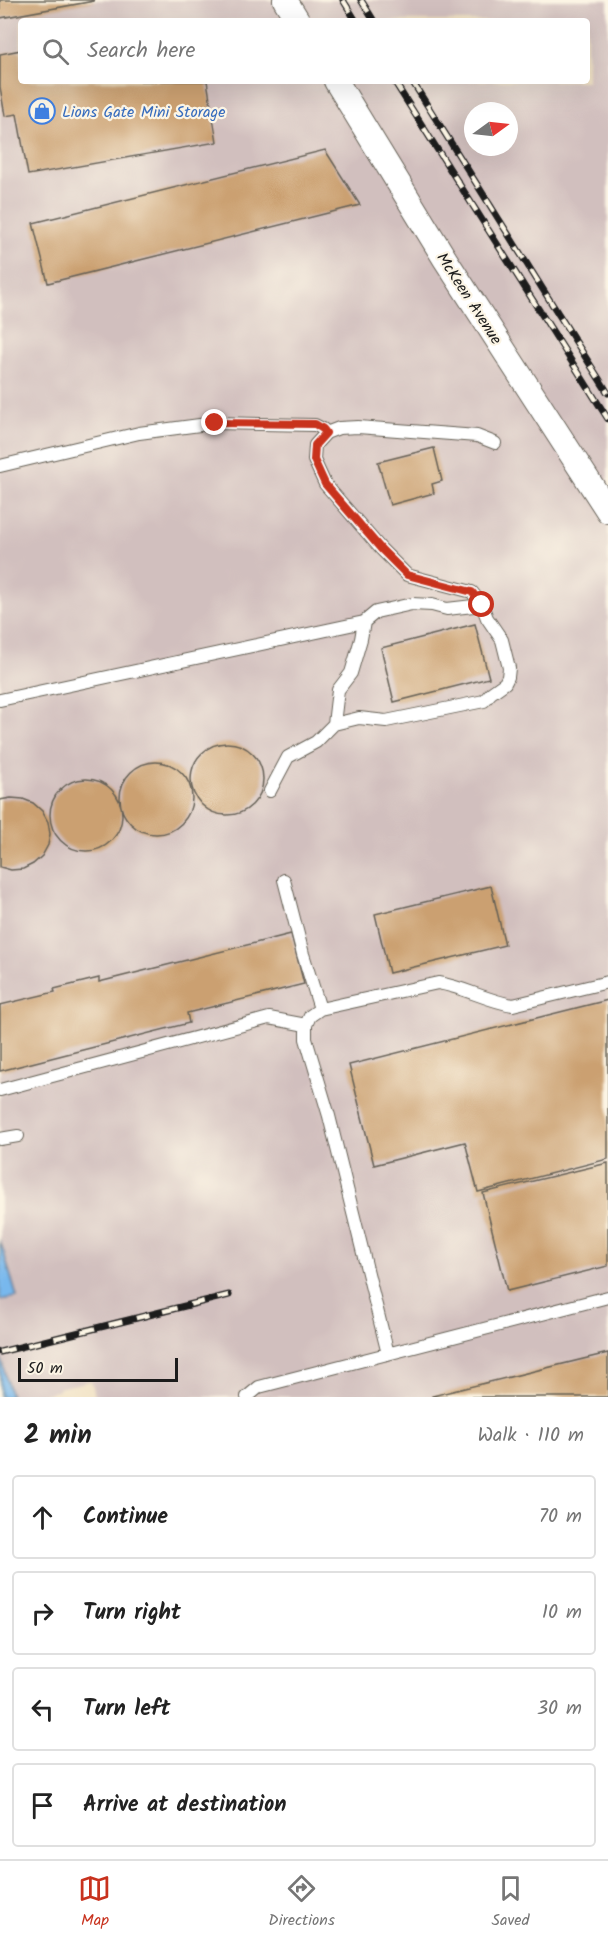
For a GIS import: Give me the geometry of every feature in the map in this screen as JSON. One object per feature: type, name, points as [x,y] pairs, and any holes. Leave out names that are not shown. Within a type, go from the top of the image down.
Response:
[{"type":"street","points":[[285,0],[296,18]]},
{"type":"street","name":"McKeen Avenue","points":[[338,84],[445,259],[608,512]]},
{"type":"lane","points":[[0,466],[139,433],[215,423],[315,424],[326,433]]},
{"type":"lane","points":[[270,791],[288,757],[316,742],[334,724],[359,718],[386,721],[484,701],[505,683],[508,677],[509,668],[502,640],[472,592],[407,575],[381,549],[325,484],[314,460],[315,445],[326,433],[339,428],[358,427],[477,436],[495,443]]},
{"type":"lane","points":[[0,700],[364,622],[376,612],[412,604],[432,605],[447,609],[482,605]]},
{"type":"lane","points":[[334,724],[338,690],[351,674],[364,622]]},
{"type":"lane","points":[[284,880],[320,1009]]},
{"type":"lane","points":[[388,1353],[329,1116],[306,1039],[306,1025],[310,1016],[320,1009],[438,983],[452,985],[499,1003],[513,1005],[608,982]]},
{"type":"lane","points":[[0,1090],[269,1018],[306,1025]]},
{"type":"lane","points":[[0,1139],[18,1136]]},
{"type":"lane","points":[[246,1397],[259,1387],[608,1298]]},
{"type":"shaded area","points":[[0,0],[608,0],[608,1397],[92,1397],[89,1384],[31,1397],[0,1397],[0,1300],[17,1296],[0,1240]]},
{"type":"water","points":[[0,1240],[17,1297],[0,1300]]},
{"type":"water","points":[[0,1354],[11,1397],[0,1397]]},
{"type":"pier","points":[[90,1381],[95,1397],[60,1397],[58,1388]]},
{"type":"building","points":[[0,0],[94,0],[94,1],[0,18]]},
{"type":"building","points":[[18,51],[18,84],[207,84],[217,142],[28,175],[17,114],[5,116],[0,87],[0,54]]},
{"type":"building","points":[[325,150],[360,205],[48,283],[33,223]]},
{"type":"building","points":[[434,448],[442,481],[432,484],[434,493],[390,505],[378,462]]},
{"type":"building","points":[[475,624],[489,678],[394,702],[381,648]]},
{"type":"building","points":[[227,743],[247,749],[257,759],[263,779],[257,799],[247,809],[227,815],[207,809],[197,799],[191,779],[197,759],[207,749]]},
{"type":"building","points":[[156,762],[176,768],[186,778],[192,798],[186,818],[176,828],[156,834],[136,828],[126,818],[120,798],[126,778],[136,768]]},
{"type":"building","points":[[86,779],[106,785],[116,795],[122,815],[116,835],[106,845],[86,851],[66,845],[56,835],[50,815],[56,795],[66,785]]},
{"type":"building","points":[[11,798],[33,803],[42,811],[48,822],[50,834],[48,845],[42,856],[23,869],[11,870],[0,867],[0,800]]},
{"type":"building","points":[[491,886],[505,945],[389,973],[375,914]]},
{"type":"building","points":[[291,934],[304,984],[187,1013],[189,1023],[0,1071],[0,1005],[55,992],[54,989],[99,978],[99,982]]},
{"type":"building","points":[[608,1000],[608,1159],[478,1192],[465,1142],[374,1165],[349,1065]]},
{"type":"building","points":[[608,1163],[608,1266],[507,1291],[483,1193]]},
{"type":"building","points":[[608,1353],[608,1397],[432,1397],[432,1396]]},
{"type":"railway","points":[[343,0],[354,18]]},
{"type":"railway","points":[[361,0],[372,18]]},
{"type":"railway","points":[[396,84],[608,419]]},
{"type":"railway","points":[[414,84],[608,393]]},
{"type":"railway","points":[[0,1352],[229,1295]]},
{"type":"place","name":"Lions Gate Mini Storage","points":[[42,111]]},
{"type":"route","points":[[215,423],[315,424],[323,429],[326,433],[315,445],[314,460],[325,484],[381,549],[407,575],[472,592],[482,605]]}]
